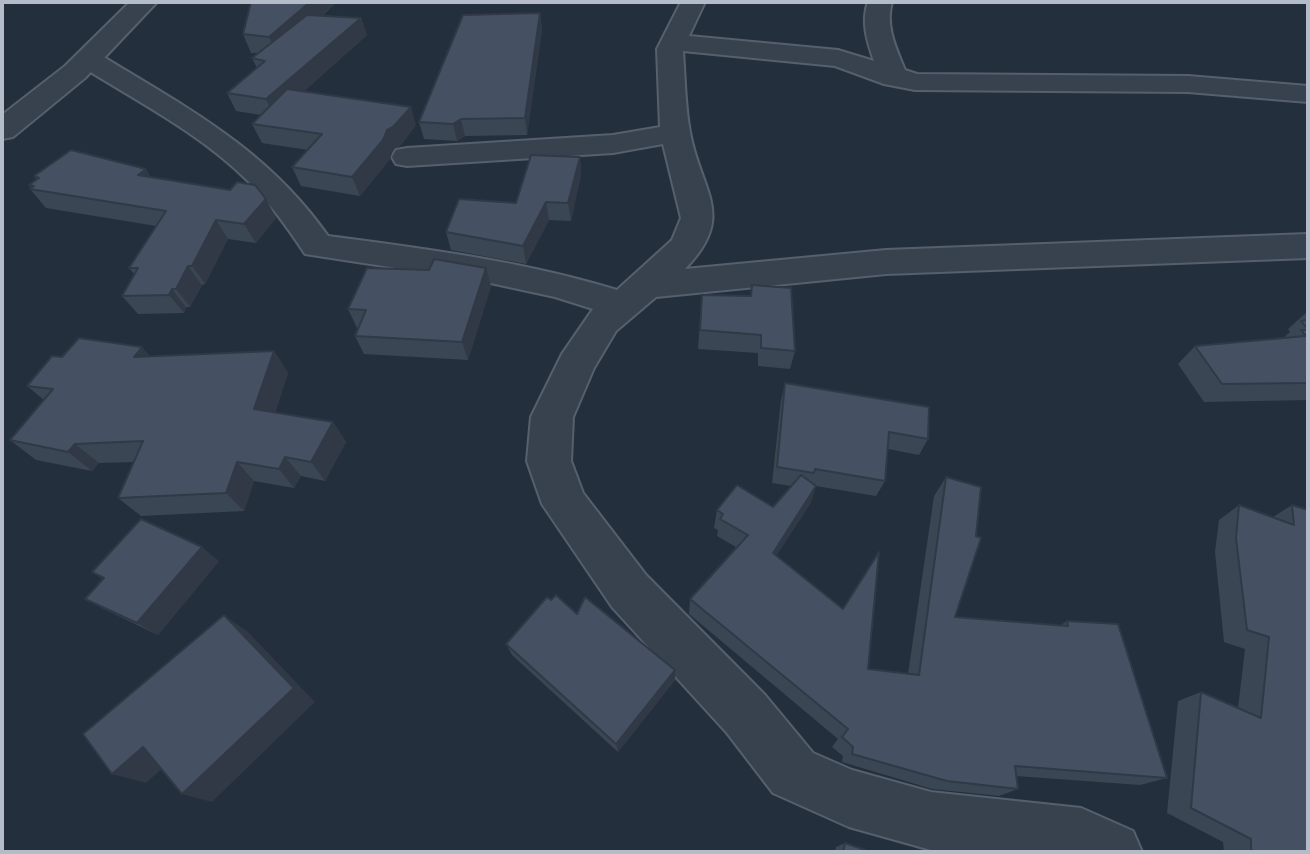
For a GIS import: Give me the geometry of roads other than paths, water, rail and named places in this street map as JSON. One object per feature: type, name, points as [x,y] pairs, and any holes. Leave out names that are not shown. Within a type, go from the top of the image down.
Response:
[{"type":"street","points":[[2,130],[47,96],[144,2]]},
{"type":"street","points":[[693,2],[670,49],[675,133],[698,218],[687,246],[603,321],[576,365],[552,417],[549,461],[565,504],[629,591],[746,714],[793,773],[849,798],[931,821],[1081,838],[1112,852]]},
{"type":"street","points":[[880,2],[876,11],[880,34],[894,78]]},
{"type":"street","points":[[673,42],[838,58],[894,78],[928,83],[1188,84],[1308,94]]},
{"type":"street","points":[[88,59],[201,129],[258,173],[298,218],[317,246],[481,269],[558,285],[635,295],[886,262],[1308,246]]},
{"type":"street","points":[[407,157],[599,145],[675,133]]}]
